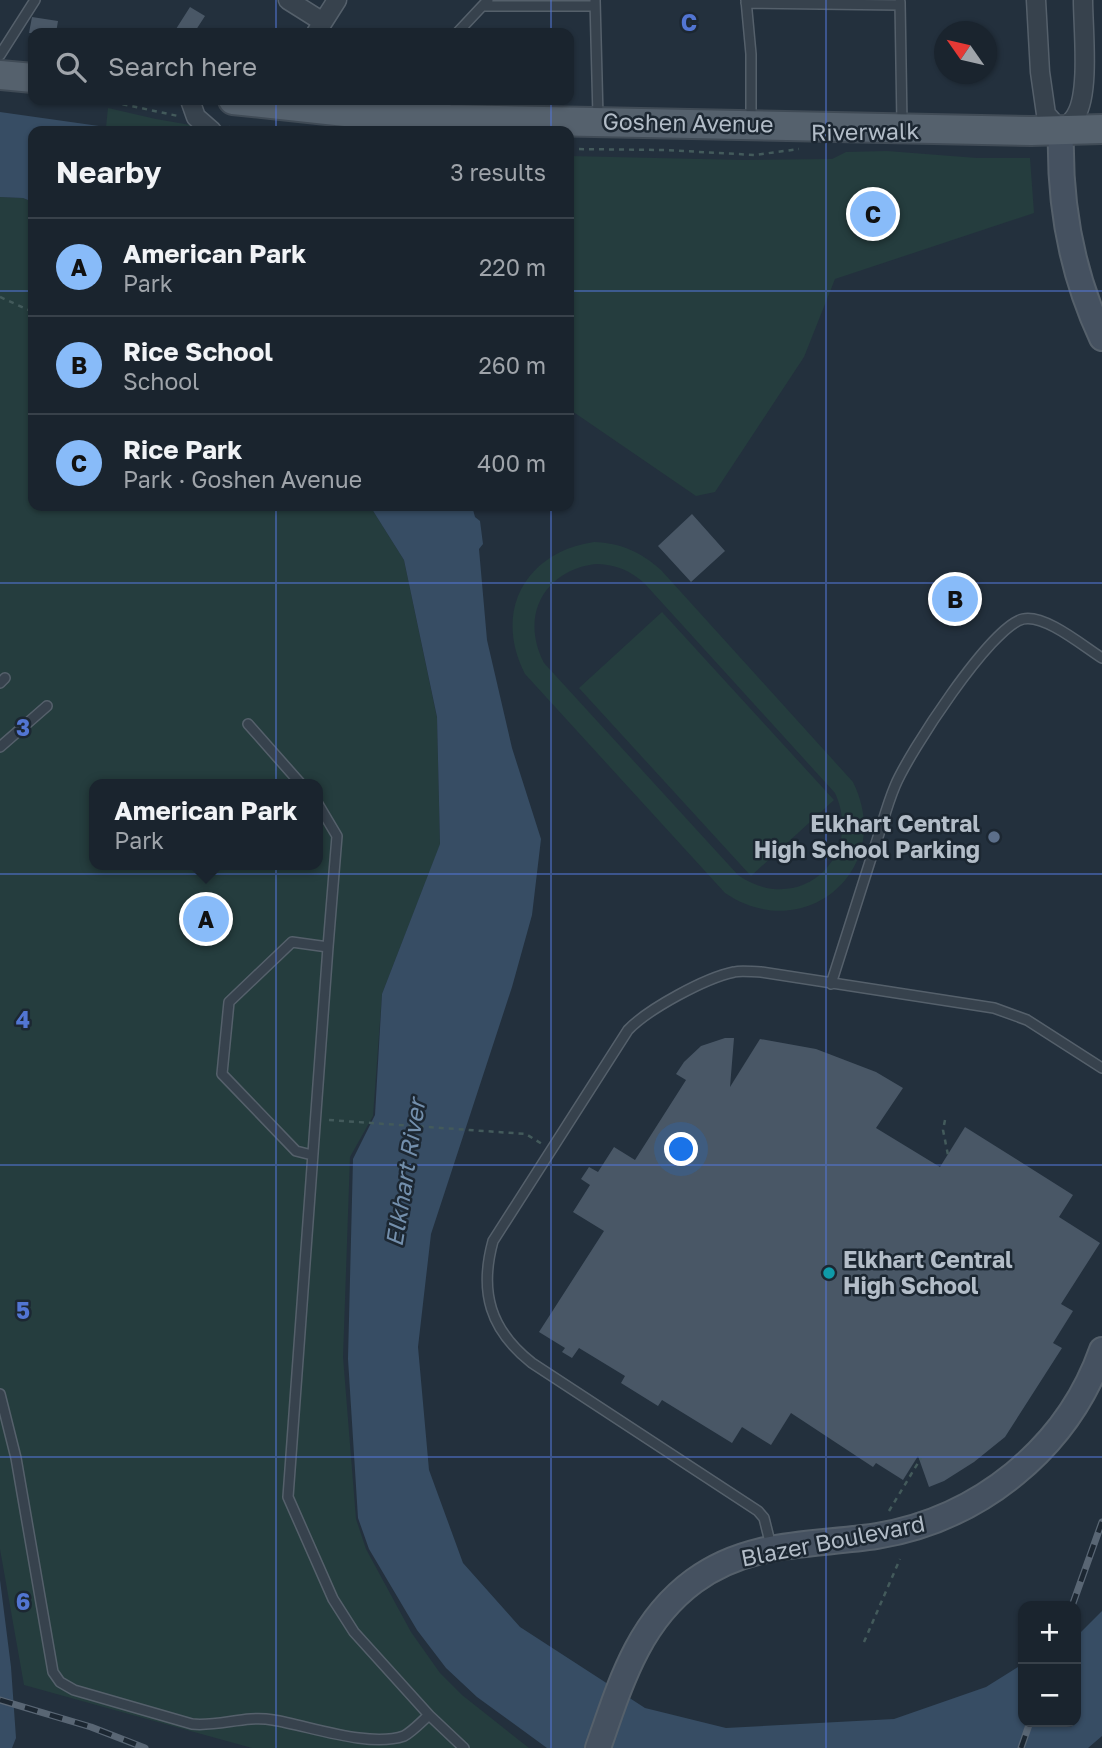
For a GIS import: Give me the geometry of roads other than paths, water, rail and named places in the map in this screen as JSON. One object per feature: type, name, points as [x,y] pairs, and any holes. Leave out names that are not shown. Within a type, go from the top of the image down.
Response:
[{"type":"main road","points":[[0,75],[28,78]]},
{"type":"main road","name":"Goshen Avenue","points":[[322,105],[598,122],[1062,131],[1102,129]]},
{"type":"main road","points":[[1062,131],[1062,198],[1069,241],[1077,276],[1102,338]]},
{"type":"main road","name":"Blazer Boulevard","points":[[598,1748],[622,1676],[636,1646],[655,1619],[692,1583],[714,1568],[743,1555],[772,1548],[877,1536],[909,1529],[957,1512],[989,1494],[1015,1475],[1040,1451],[1062,1424],[1082,1395],[1102,1350]]},
{"type":"street","points":[[288,0],[319,28],[337,0]]},
{"type":"street","points":[[1036,0],[1046,114],[1062,131],[1077,114],[1081,100],[1084,80],[1083,0]]},
{"type":"street","points":[[192,105],[197,117],[207,126]]},
{"type":"lane","points":[[0,55],[34,0]]},
{"type":"lane","points":[[751,124],[751,54],[746,2],[900,2],[902,128]]},
{"type":"lane","points":[[462,28],[485,3],[595,3],[598,122]]},
{"type":"lane","points":[[831,984],[895,787],[918,746],[969,668],[998,634],[1012,623],[1034,618],[1049,624],[1102,658]]},
{"type":"lane","points":[[0,747],[47,706]]},
{"type":"lane","points":[[248,724],[297,779]]},
{"type":"lane","points":[[323,812],[337,836],[288,1497],[333,1599],[354,1632],[429,1715],[464,1748]]},
{"type":"lane","points":[[312,1155],[296,1151],[222,1074],[229,1002],[292,942],[328,947]]},
{"type":"lane","points":[[772,1548],[764,1518],[758,1511],[532,1363],[514,1349],[499,1329],[491,1307],[487,1264],[493,1241],[628,1030],[650,1011],[717,977],[737,971],[761,972],[1002,1011],[1027,1020],[1102,1068]]},
{"type":"lane","points":[[0,1394],[16,1458],[53,1672],[60,1682],[74,1690],[192,1724],[248,1719],[271,1720],[366,1743],[386,1742],[404,1736],[429,1715]]},
{"type":"water","points":[[0,112],[99,126],[28,126],[28,200],[0,197]]},
{"type":"water","name":"Elkhart River","points":[[373,511],[473,511],[480,521],[483,544],[479,549],[487,640],[512,748],[541,839],[532,915],[512,987],[431,1234],[418,1347],[429,1470],[463,1563],[520,1627],[645,1708],[726,1728],[894,1719],[986,1687],[1018,1667],[1018,1727],[1081,1727],[1081,1632],[1102,1611],[1102,1736],[1088,1748],[547,1748],[477,1697],[446,1668],[417,1630],[369,1549],[358,1518],[348,1359],[353,1159],[375,1115],[382,994],[440,844],[437,717],[404,560]]},
{"type":"water","points":[[0,1580],[11,1667],[16,1738],[12,1748],[0,1748]]},
{"type":"railway","points":[[1074,1601],[1102,1522]]},
{"type":"railway","points":[[0,1700],[91,1727],[145,1748]]},
{"type":"railway","points":[[1021,1748],[1028,1727]]},
{"type":"place","name":"Rice Park","points":[[873,214]]},
{"type":"place","name":"Rice School","points":[[955,599]]},
{"type":"place","name":"Elkhart Central High School Parking","points":[[994,837]]},
{"type":"place","name":"American Park","points":[[206,919]]},
{"type":"place","name":"Elkhart Central High School","points":[[829,1273]]}]
